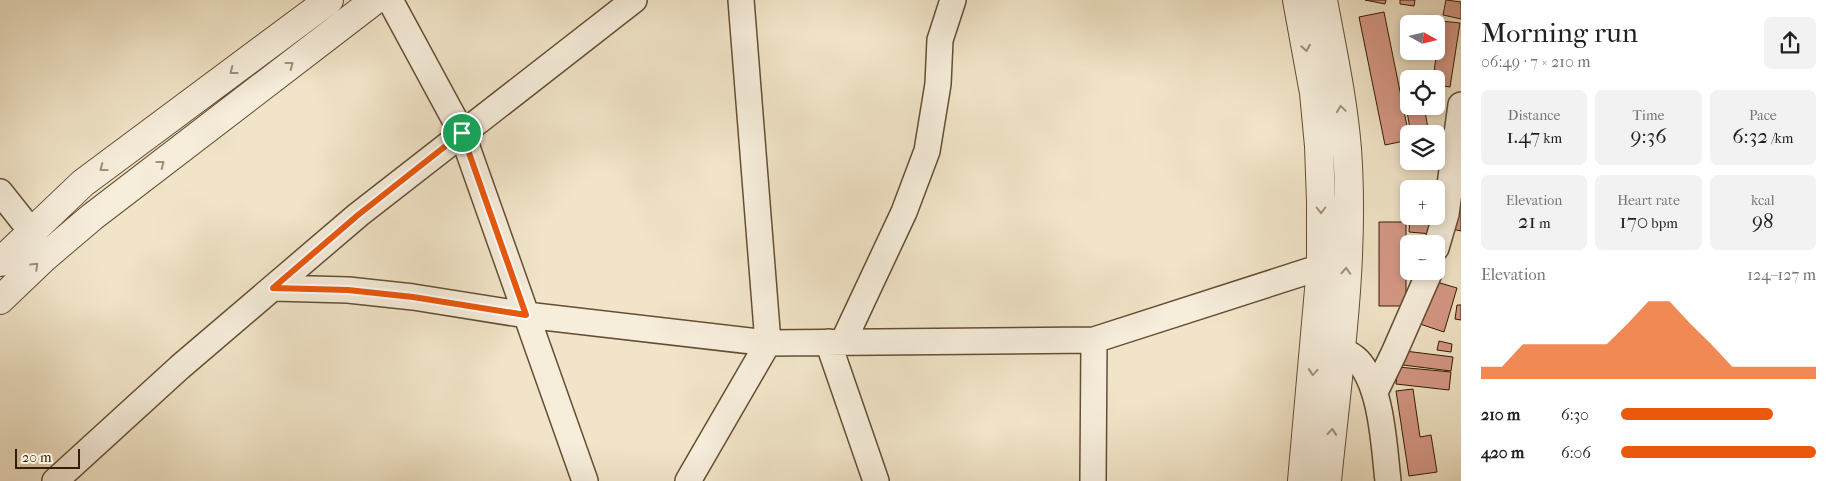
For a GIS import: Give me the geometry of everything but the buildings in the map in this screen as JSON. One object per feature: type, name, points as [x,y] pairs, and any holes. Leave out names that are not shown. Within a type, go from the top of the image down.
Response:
[{"type":"street","points":[[0,262],[82,183],[329,0]]},
{"type":"street","points":[[0,300],[45,257],[92,217],[375,0]]},
{"type":"street","points":[[390,0],[462,133],[526,315],[577,477]]},
{"type":"street","points":[[55,481],[180,367],[358,215],[634,0]]},
{"type":"street","points":[[688,481],[768,343],[741,0]]},
{"type":"street","points":[[876,481],[835,342],[904,212],[927,151],[938,84],[940,40],[953,0]]},
{"type":"street","points":[[1298,0],[1314,93],[1319,146],[1321,267],[1327,346],[1327,481]]},
{"type":"street","points":[[1302,481],[1348,231],[1347,149],[1323,0]]},
{"type":"street","points":[[1439,235],[1447,205],[1461,104]]},
{"type":"street","points":[[0,192],[31,231]]},
{"type":"street","points":[[273,288],[348,290],[404,296],[526,315],[768,343],[1094,340],[1321,267]]},
{"type":"street","points":[[1375,392],[1426,280]]},
{"type":"street","points":[[1093,481],[1094,340]]},
{"type":"street","points":[[1327,346],[1360,362],[1375,392],[1388,481]]},
{"type":"route","points":[[462,133],[526,315],[413,297],[348,290],[273,288],[358,215],[462,133]]}]
